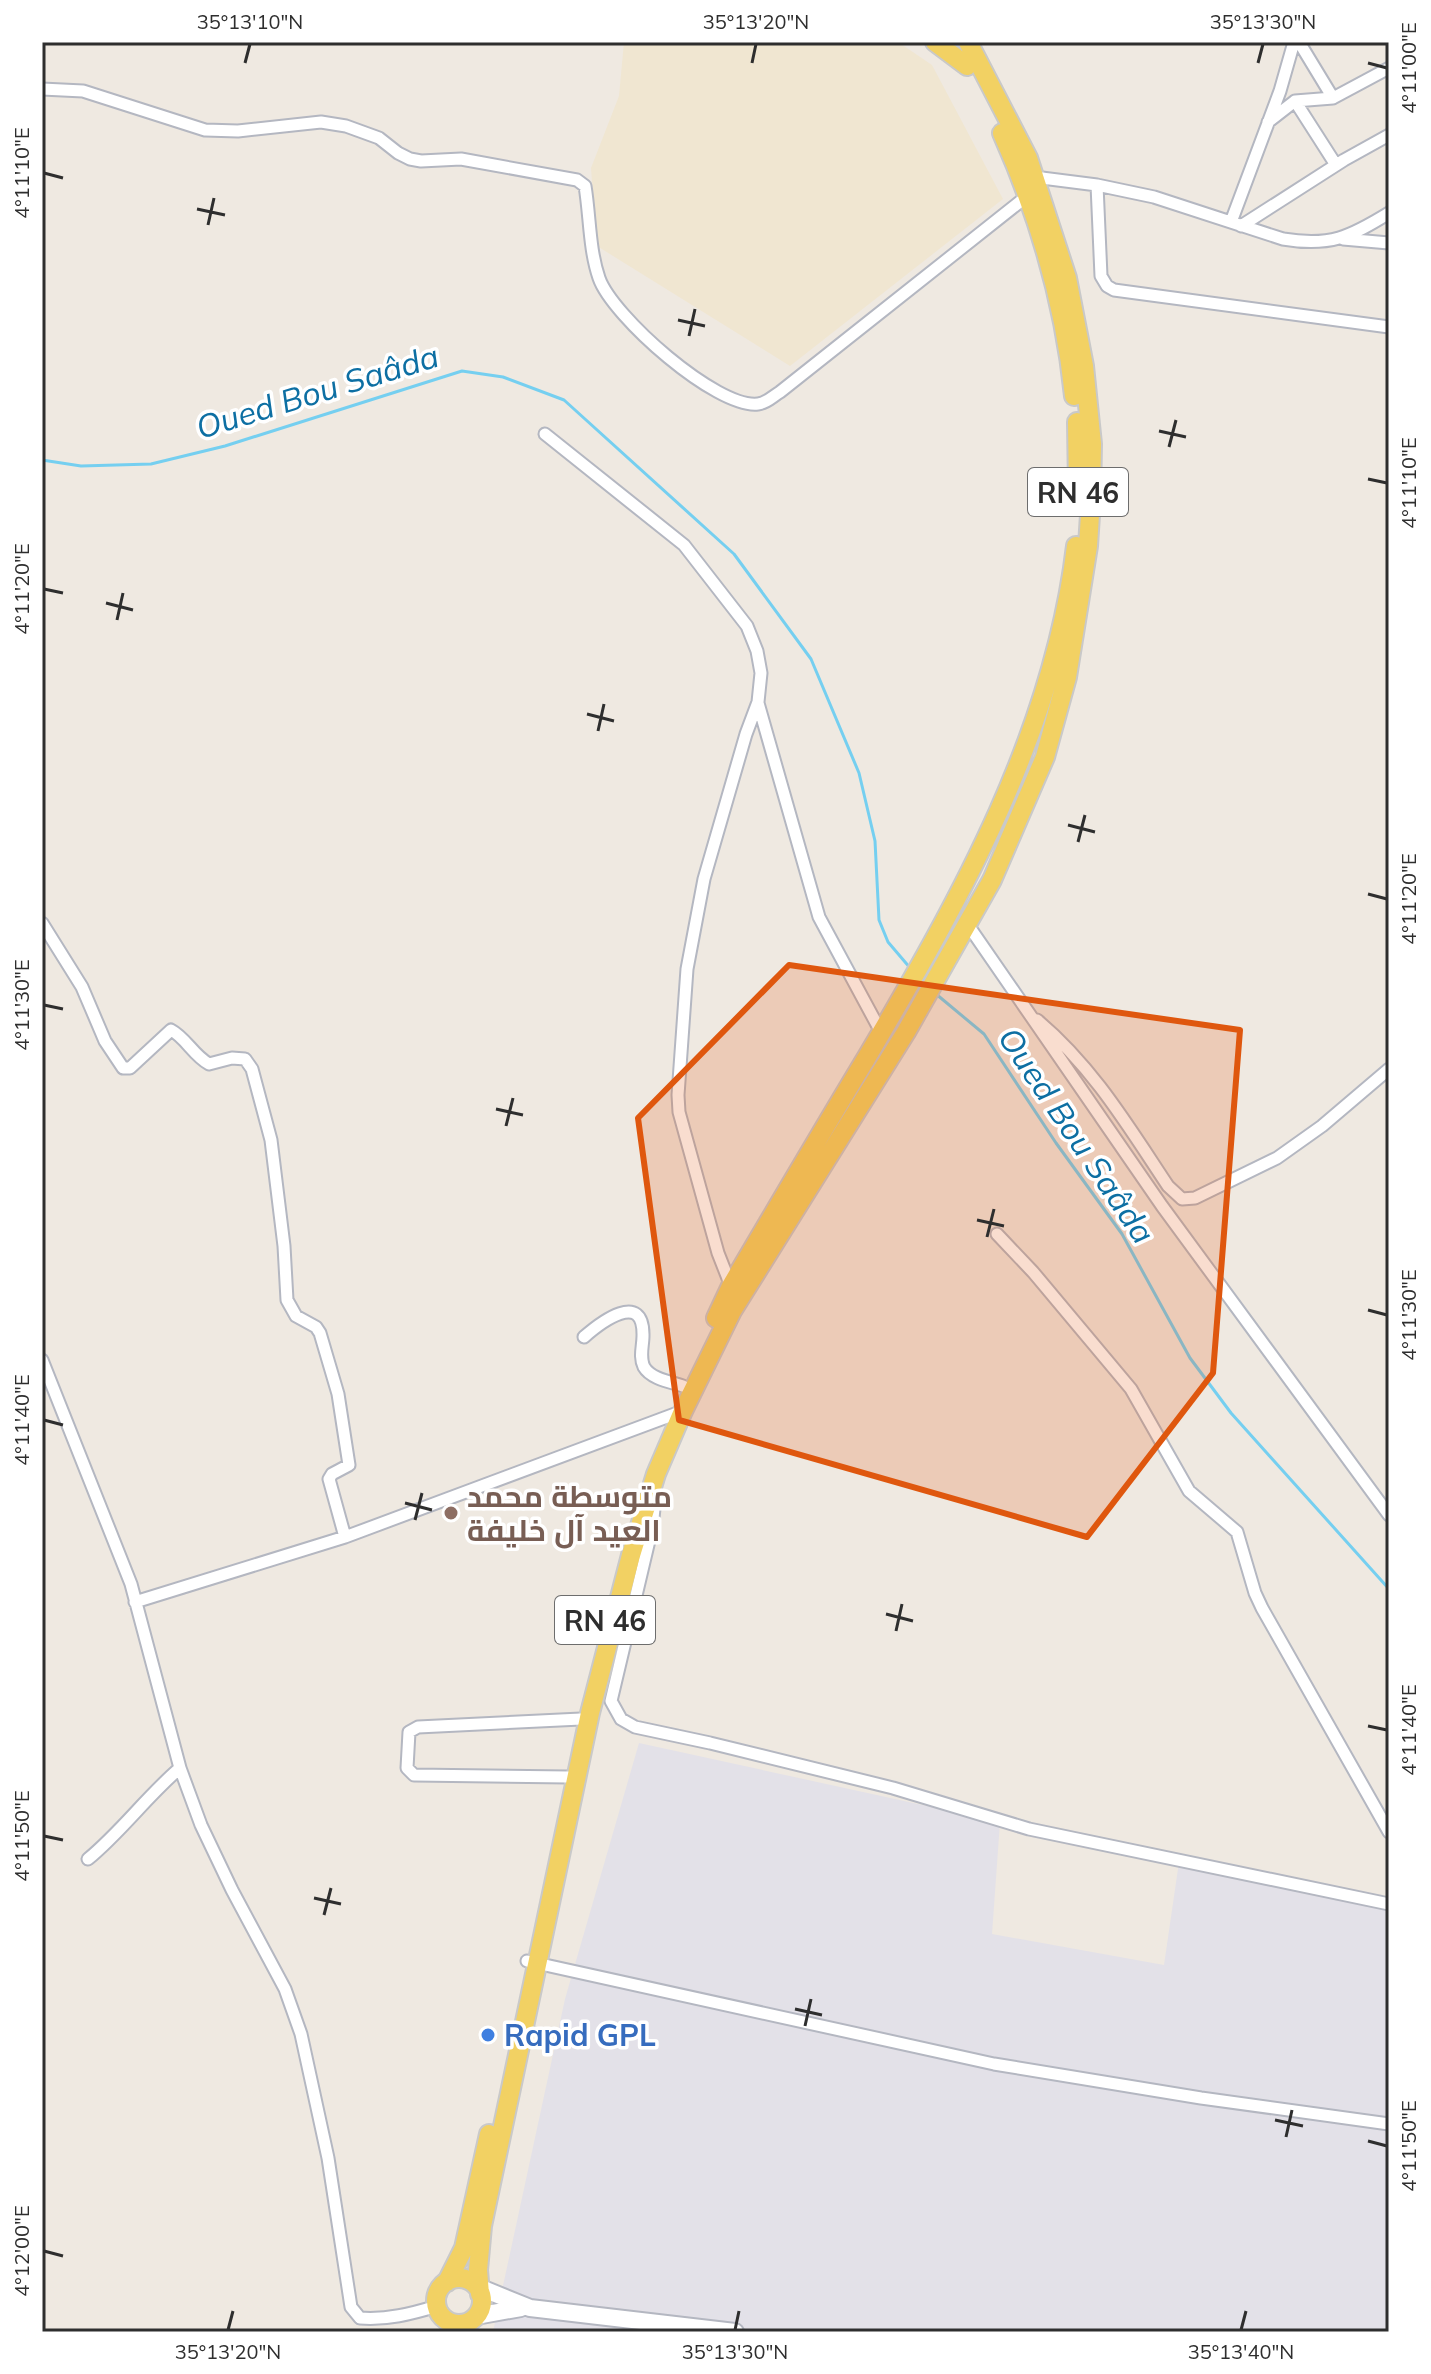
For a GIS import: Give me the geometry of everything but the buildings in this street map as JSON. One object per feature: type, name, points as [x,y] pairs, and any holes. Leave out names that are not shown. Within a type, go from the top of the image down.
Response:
[{"type":"main road","points":[[935,42],[967,66]]},
{"type":"main road","name":"RN 46","points":[[447,2282],[464,2248],[590,1713],[631,1555],[683,1386],[731,1286],[936,939],[1002,805],[1027,745],[1051,668],[1076,549],[1079,441],[1072,372],[1055,284],[1026,197],[993,113],[954,42]]},
{"type":"main road","name":"RN 46","points":[[478,2289],[482,2226],[568,1777],[641,1493],[677,1412],[732,1311],[906,1032],[963,933],[1016,829],[1045,757],[1067,677],[1088,546],[1092,444],[1084,366],[1067,278],[1028,158],[968,42]]},
{"type":"main road","points":[[530,2308],[454,2324],[440,2318],[438,2292],[447,2282],[465,2279],[478,2289],[530,2308],[735,2332]]},
{"type":"main road","points":[[470,2323],[482,2302],[478,2289]]},
{"type":"street","points":[[1296,42],[1333,98]]},
{"type":"street","points":[[1236,224],[1296,42]]},
{"type":"street","points":[[1268,122],[1295,101],[1333,98],[1389,68]]},
{"type":"street","points":[[42,89],[83,91],[205,130],[238,131],[321,122],[346,126],[379,138],[398,153],[421,161],[461,159],[577,180],[585,186],[599,280],[615,304],[651,342],[711,388],[726,397],[757,404],[780,392],[1026,197]]},
{"type":"street","points":[[1295,101],[1336,165]]},
{"type":"street","points":[[1236,224],[1389,135]]},
{"type":"street","points":[[1034,177],[1097,185],[1154,197],[1283,239],[1305,243],[1343,239],[1389,243]]},
{"type":"street","points":[[1097,185],[1101,276],[1107,286],[1114,290],[1389,327]]},
{"type":"street","points":[[1343,239],[1389,213]]},
{"type":"street","points":[[545,434],[684,545],[747,626],[761,673],[758,702],[704,879],[687,969],[678,1095],[679,1112],[718,1253],[731,1286]]},
{"type":"street","points":[[758,702],[819,917],[881,1032]]},
{"type":"street","points":[[42,923],[82,987],[105,1041],[123,1068],[130,1068],[171,1030],[209,1064],[240,1058],[245,1059],[252,1069],[271,1140],[287,1300],[296,1316],[316,1327],[320,1333],[338,1394],[349,1465],[329,1479],[345,1537]]},
{"type":"street","points":[[963,933],[1025,1010],[1162,1206],[1389,1515]]},
{"type":"street","points":[[1025,1010],[1066,1044],[1098,1082],[1168,1186],[1182,1199],[1195,1198],[1277,1158],[1322,1126],[1389,1069]]},
{"type":"street","points":[[997,1234],[1131,1389],[1189,1491],[1237,1532],[1262,1608],[1389,1832]]},
{"type":"street","points":[[584,1337],[616,1313],[636,1315],[642,1325],[641,1358],[646,1369],[654,1376],[683,1386]]},
{"type":"street","points":[[42,1360],[135,1602],[180,1768],[201,1825],[285,1989],[297,2020],[328,2158],[351,2307],[360,2318],[440,2318]]},
{"type":"street","points":[[135,1602],[345,1537],[677,1412]]},
{"type":"street","points":[[656,1474],[652,1528],[611,1701],[621,1719],[635,1727],[893,1788],[1029,1829],[1389,1904]]},
{"type":"street","points":[[568,1777],[414,1775],[407,1768],[406,1738],[418,1727],[581,1719]]},
{"type":"street","points":[[88,1859],[106,1845],[130,1816],[180,1768]]},
{"type":"street","points":[[532,1963],[994,2064],[1201,2098],[1389,2124]]},
{"type":"highlighted area","points":[[789,965],[1240,1030],[1213,1373],[1087,1537],[679,1420],[638,1118]]},
{"type":"shaded area","points":[[624,42],[898,42],[932,65],[1003,199],[790,366],[597,246],[591,168],[619,96]]},
{"type":"shaded area","points":[[639,1743],[1000,1822],[992,1934],[1164,1965],[1179,1862],[1389,1910],[1389,2332],[493,2332],[565,1999]]},
{"type":"waterway","name":"Oued Bou Saâda","points":[[42,460],[81,466],[151,464],[225,446],[462,371],[503,377],[564,400],[734,554],[811,659],[859,773],[875,841],[879,920],[888,942],[911,969]]},
{"type":"waterway","name":"Oued Bou Saâda","points":[[936,994],[984,1034],[1056,1143],[1122,1234],[1190,1358],[1231,1413],[1389,1589]]},
{"type":"place","name":"متوسطة محمد العيد آل خليفة","points":[[451,1513]]},
{"type":"place","name":"Rapid GPL","points":[[488,2035]]}]
